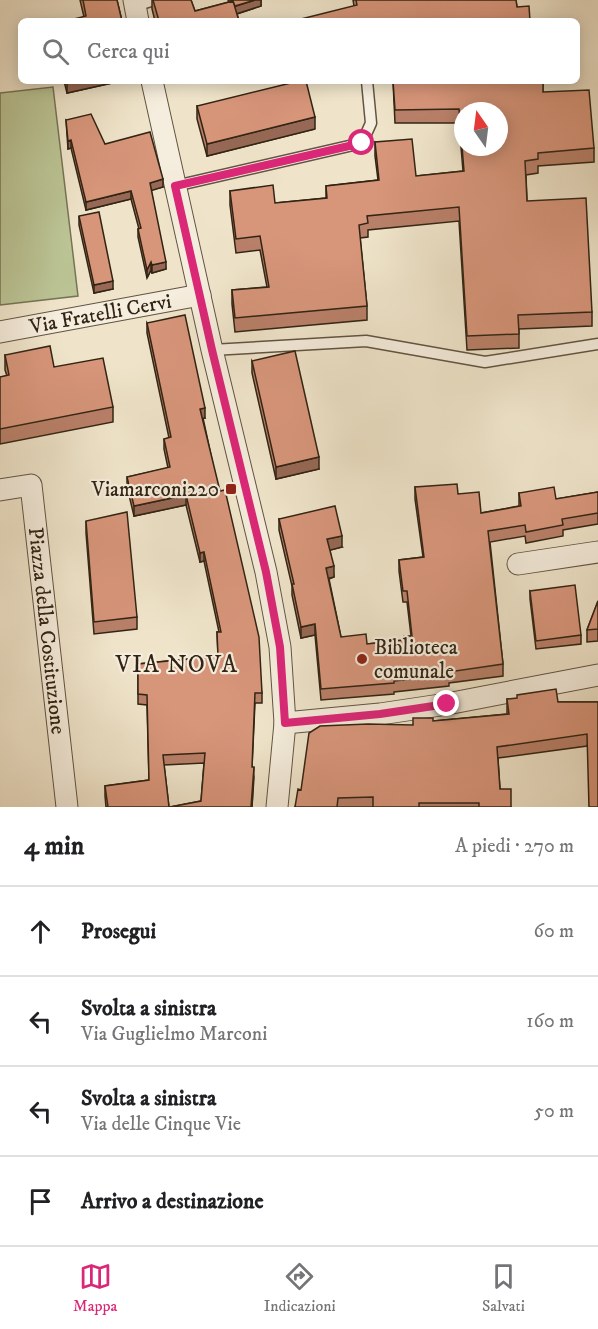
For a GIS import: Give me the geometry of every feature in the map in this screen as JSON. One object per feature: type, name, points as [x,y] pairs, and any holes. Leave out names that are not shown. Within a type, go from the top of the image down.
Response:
[{"type":"street","points":[[153,84],[212,350],[268,583],[280,647],[285,723],[277,807]]},
{"type":"street","name":"Via Fratelli Cervi","points":[[0,332],[200,295]]},
{"type":"street","name":"Piazza della Costituzione","points":[[0,490],[31,485],[67,807]]},
{"type":"street","points":[[519,564],[598,552]]},
{"type":"street","points":[[285,723],[380,714],[447,704],[598,675]]},
{"type":"lane","points":[[175,186],[362,143],[371,123],[367,84]]},
{"type":"lane","points":[[212,350],[366,340],[485,362],[598,344]]},
{"type":"green space","points":[[53,87],[78,296],[0,305],[0,93]]},
{"type":"building","points":[[83,0],[117,0],[121,18],[78,18],[86,16]]},
{"type":"building","points":[[153,0],[191,0],[195,11],[233,1],[238,18],[158,18]]},
{"type":"building","points":[[231,0],[255,0],[235,6]]},
{"type":"building","points":[[356,0],[516,0],[517,7],[529,6],[530,18],[305,18],[357,5]]},
{"type":"building","points":[[287,84],[307,84],[315,117],[207,144],[197,106]]},
{"type":"building","points":[[393,84],[543,84],[543,92],[589,90],[594,148],[538,153],[538,159],[525,161],[527,201],[586,198],[592,312],[518,315],[519,334],[467,336],[459,207],[367,216],[368,223],[359,225],[367,306],[235,318],[232,290],[269,287],[260,236],[236,239],[230,191],[273,185],[275,203],[327,198],[326,186],[379,180],[375,142],[412,139],[416,176],[464,171],[463,156],[508,156],[508,102],[454,102],[454,109],[395,110]]},
{"type":"building","points":[[91,114],[105,144],[150,132],[163,179],[150,183],[166,262],[152,265],[151,262],[147,270],[138,229],[141,228],[131,191],[86,202],[71,140],[68,141],[66,120]]},
{"type":"building","points":[[99,212],[113,281],[94,285],[79,216]]},
{"type":"building","points":[[185,315],[205,408],[200,409],[220,491],[225,490],[259,637],[262,693],[255,693],[251,807],[170,807],[201,801],[205,753],[163,755],[169,807],[108,807],[105,786],[149,780],[147,695],[138,694],[138,664],[218,656],[217,632],[221,632],[204,552],[200,553],[186,495],[134,506],[127,477],[170,467],[164,439],[171,437],[147,323]]},
{"type":"building","points":[[50,346],[54,367],[103,358],[113,407],[0,429],[0,377],[9,375],[5,355]]},
{"type":"building","points":[[295,351],[319,457],[276,467],[252,361]]},
{"type":"building","points":[[457,484],[458,494],[479,492],[481,513],[521,506],[519,493],[554,487],[556,499],[598,492],[598,513],[562,519],[563,525],[526,532],[525,525],[488,531],[503,664],[448,672],[449,675],[394,681],[394,683],[321,689],[315,624],[301,627],[279,519],[335,506],[342,536],[327,539],[334,566],[326,568],[341,637],[366,634],[367,644],[404,640],[404,636],[412,636],[407,591],[403,591],[399,560],[424,557],[415,487]]},
{"type":"building","points":[[127,512],[137,617],[94,622],[86,521]]},
{"type":"building","points":[[575,585],[581,635],[536,641],[530,591]]},
{"type":"building","points":[[598,601],[598,629],[587,630]]},
{"type":"building","points":[[556,689],[558,702],[598,702],[598,807],[589,807],[587,734],[497,747],[500,789],[511,789],[511,807],[479,807],[479,803],[419,803],[419,807],[373,807],[373,797],[338,798],[337,807],[295,807],[298,789],[301,790],[309,733],[320,726],[413,725],[413,718],[433,718],[433,721],[509,714],[507,699],[517,698],[517,695]]},
{"type":"place","name":"Viamarconi220","points":[[231,489]]},
{"type":"place","name":"Biblioteca comunale","points":[[362,659]]},
{"type":"district","name":"VIA NOVA","points":[[177,664]]},
{"type":"route","points":[[362,143],[175,186],[266,572],[280,647],[285,723],[380,714],[447,704]]}]
